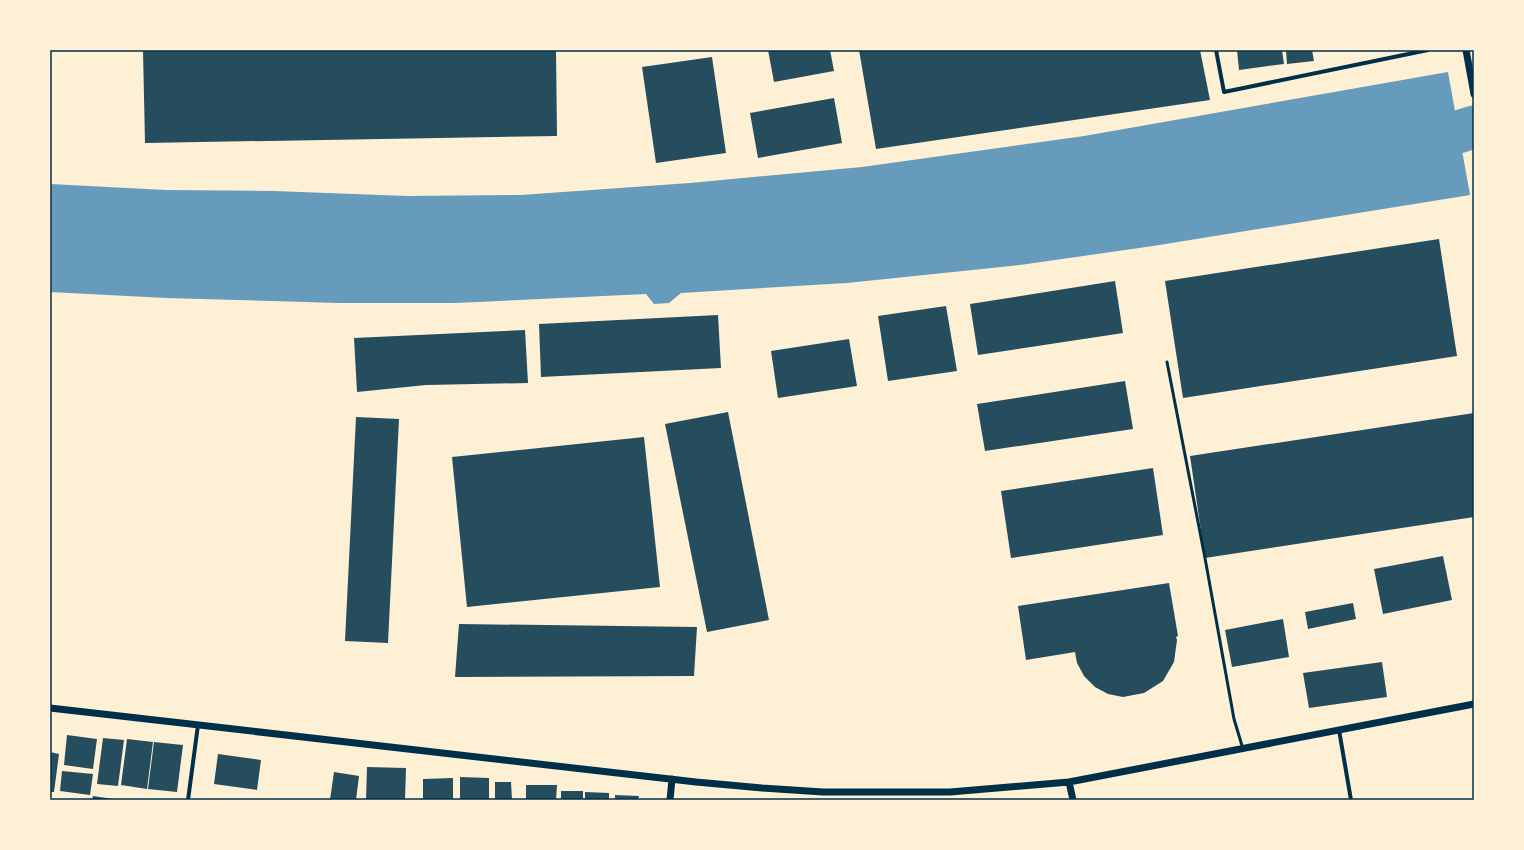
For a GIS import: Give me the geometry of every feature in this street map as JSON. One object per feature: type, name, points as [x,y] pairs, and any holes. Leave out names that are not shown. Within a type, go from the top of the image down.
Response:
[{"type":"street","points":[[1216,50],[1224,92],[1428,50]]},
{"type":"street","points":[[1466,53],[1474,94]]},
{"type":"street","points":[[50,708],[762,788],[823,792],[950,792],[1069,782],[1474,704]]},
{"type":"street","points":[[188,800],[198,725]]},
{"type":"street","points":[[1338,730],[1351,800]]},
{"type":"street","points":[[670,800],[672,779]]},
{"type":"street","points":[[1069,782],[1073,800]]},
{"type":"lane","points":[[1167,362],[1234,719],[1243,749]]},
{"type":"water","points":[[1448,72],[1470,195],[1153,246],[1020,265],[847,283],[681,293],[669,303],[654,304],[646,294],[455,303],[339,303],[166,298],[50,292],[50,184],[166,190],[274,191],[407,196],[521,195],[690,183],[862,167],[1084,136]]},
{"type":"building","points":[[143,50],[556,50],[557,136],[145,143]]},
{"type":"building","points":[[768,50],[830,50],[834,71],[774,82]]},
{"type":"building","points":[[859,50],[1200,50],[1210,100],[876,149]]},
{"type":"building","points":[[1237,50],[1282,50],[1284,64],[1239,70]]},
{"type":"building","points":[[1286,50],[1312,50],[1314,61],[1287,64]]},
{"type":"building","points":[[712,57],[726,153],[656,163],[642,67]]},
{"type":"building","points":[[834,98],[842,143],[758,158],[750,113]]},
{"type":"building","points":[[1439,239],[1457,356],[1183,398],[1165,281]]},
{"type":"building","points":[[1115,281],[1123,333],[978,355],[970,304]]},
{"type":"building","points":[[946,306],[957,371],[888,381],[878,316]]},
{"type":"building","points":[[718,315],[721,368],[541,377],[539,324]]},
{"type":"building","points":[[525,330],[528,383],[426,385],[357,392],[354,338]]},
{"type":"building","points":[[849,339],[857,386],[778,398],[771,351]]},
{"type":"building","points":[[1125,381],[1133,429],[985,451],[977,404]]},
{"type":"building","points":[[728,412],[769,620],[707,632],[665,424]]},
{"type":"building","points":[[1474,413],[1474,517],[1205,558],[1190,456]]},
{"type":"building","points":[[356,417],[399,419],[388,643],[345,641]]},
{"type":"building","points":[[644,437],[660,587],[467,607],[452,457]]},
{"type":"building","points":[[1153,468],[1163,535],[1011,558],[1001,491]]},
{"type":"building","points":[[1443,556],[1452,600],[1383,614],[1374,569]]},
{"type":"building","points":[[1169,583],[1178,636],[1176,637],[1177,640],[1174,662],[1163,681],[1144,693],[1123,697],[1108,694],[1095,687],[1084,676],[1077,663],[1075,652],[1026,660],[1018,606]]},
{"type":"building","points":[[1353,603],[1356,619],[1308,629],[1305,612]]},
{"type":"building","points":[[1283,619],[1289,657],[1232,667],[1225,630]]},
{"type":"building","points":[[459,624],[697,627],[694,676],[455,677]]},
{"type":"building","points":[[1382,662],[1387,697],[1309,708],[1303,673]]},
{"type":"building","points":[[67,735],[97,739],[93,769],[64,765]]},
{"type":"building","points":[[103,738],[124,740],[118,786],[97,784]]},
{"type":"building","points":[[127,739],[153,742],[147,789],[121,785]]},
{"type":"building","points":[[154,742],[183,745],[177,792],[148,789]]},
{"type":"building","points":[[50,752],[59,754],[54,792],[50,792]]},
{"type":"building","points":[[218,754],[261,760],[257,790],[214,784]]},
{"type":"building","points":[[367,767],[406,768],[405,800],[366,800]]},
{"type":"building","points":[[62,771],[93,774],[90,795],[60,791]]},
{"type":"building","points":[[334,772],[359,776],[356,800],[330,800]]},
{"type":"building","points":[[460,777],[489,778],[489,800],[460,800]]},
{"type":"building","points":[[453,778],[453,800],[423,800],[423,779]]},
{"type":"building","points":[[495,782],[511,782],[512,800],[495,800]]},
{"type":"building","points":[[526,785],[557,785],[556,800],[526,800]]},
{"type":"building","points":[[561,791],[583,791],[583,800],[561,800]]},
{"type":"building","points":[[585,792],[609,793],[609,800],[585,800]]},
{"type":"building","points":[[615,795],[639,796],[638,800],[615,800]]},
{"type":"building","points":[[93,796],[113,799],[113,800],[92,800]]},
{"type":"waterway","points":[[1400,137],[1458,132],[1474,127]]}]
